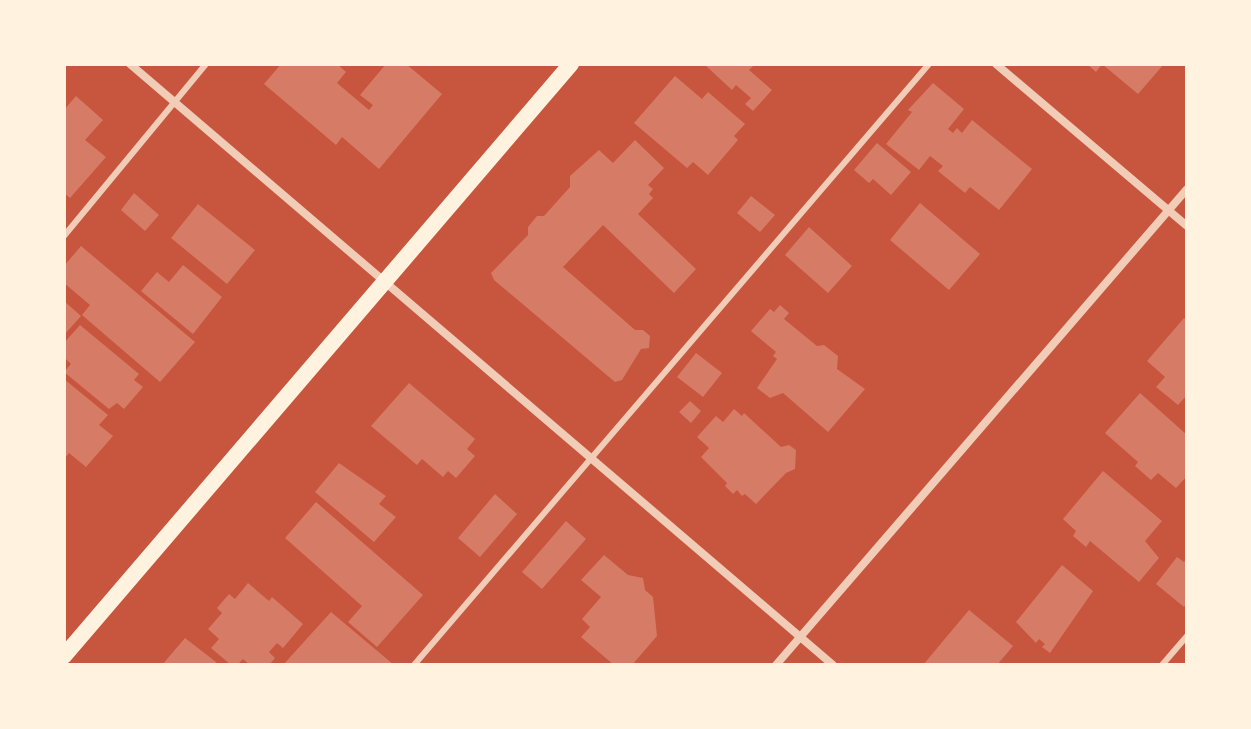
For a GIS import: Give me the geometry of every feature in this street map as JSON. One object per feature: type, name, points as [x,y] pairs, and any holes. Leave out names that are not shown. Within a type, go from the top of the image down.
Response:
[{"type":"main road","points":[[64,656],[571,64]]},
{"type":"street","points":[[130,64],[833,665]]},
{"type":"street","points":[[996,64],[1187,226]]},
{"type":"street","points":[[776,665],[1187,189]]},
{"type":"lane","points":[[64,236],[206,64]]},
{"type":"lane","points":[[414,665],[929,64]]},
{"type":"lane","points":[[1162,665],[1187,636]]},
{"type":"building","points":[[281,64],[337,64],[346,72],[337,83],[369,110],[373,105],[360,95],[386,64],[406,64],[442,94],[379,169],[342,137],[336,145],[264,84]]},
{"type":"building","points":[[704,64],[755,64],[749,70],[772,90],[753,111],[745,104],[751,98],[736,85],[732,90]]},
{"type":"building","points":[[1087,64],[1102,64],[1096,72]]},
{"type":"building","points":[[1102,64],[1164,64],[1138,94]]},
{"type":"building","points":[[675,76],[702,99],[708,92],[745,124],[734,136],[738,140],[708,175],[693,162],[687,168],[634,123]]},
{"type":"building","points":[[933,83],[964,109],[948,129],[953,133],[957,128],[962,133],[972,120],[1032,169],[999,210],[970,187],[965,193],[938,171],[943,166],[930,156],[919,170],[886,144],[912,112],[908,110]]},
{"type":"building","points":[[76,96],[103,120],[85,140],[106,157],[70,198],[64,193],[64,110]]},
{"type":"building","points":[[635,140],[664,168],[648,185],[653,189],[649,194],[653,198],[638,214],[696,269],[674,293],[603,225],[563,267],[635,330],[643,330],[650,336],[649,348],[641,349],[622,380],[615,382],[494,280],[491,273],[528,235],[528,227],[537,216],[544,216],[570,187],[570,176],[599,150],[613,163]]},
{"type":"building","points":[[877,143],[911,172],[891,195],[873,179],[869,183],[854,170]]},
{"type":"building","points":[[134,193],[159,215],[145,231],[121,210]]},
{"type":"building","points":[[751,196],[775,215],[760,232],[737,213]]},
{"type":"building","points":[[920,203],[980,254],[949,290],[890,240]]},
{"type":"building","points":[[198,204],[255,250],[227,284],[171,238]]},
{"type":"building","points":[[809,227],[852,266],[828,293],[785,255]]},
{"type":"building","points":[[81,246],[195,342],[160,382],[82,315],[90,305],[64,283],[64,266]]},
{"type":"building","points":[[183,265],[222,297],[193,334],[141,291],[157,272],[169,282]]},
{"type":"building","points":[[64,301],[81,316],[64,335]]},
{"type":"building","points":[[780,305],[789,313],[784,319],[817,346],[824,345],[838,356],[837,369],[865,389],[828,432],[783,393],[770,398],[757,388],[777,359],[773,356],[776,352],[751,331],[770,309],[774,312]]},
{"type":"building","points":[[1184,318],[1187,321],[1187,395],[1178,405],[1156,387],[1165,377],[1147,361]]},
{"type":"building","points":[[80,325],[139,374],[134,380],[143,387],[124,409],[117,403],[109,409],[64,372],[71,364],[64,357],[64,343]]},
{"type":"building","points":[[696,353],[722,373],[703,397],[677,377]]},
{"type":"building","points":[[64,379],[108,415],[99,425],[113,436],[86,467],[69,453],[64,459]]},
{"type":"building","points":[[409,383],[475,439],[467,449],[475,456],[456,478],[448,471],[443,477],[422,459],[417,465],[371,426]]},
{"type":"building","points":[[1140,393],[1187,435],[1187,476],[1176,488],[1158,473],[1151,480],[1135,466],[1138,462],[1105,433]]},
{"type":"building","points":[[690,401],[701,411],[691,423],[679,412]]},
{"type":"building","points":[[734,409],[742,416],[744,413],[781,447],[789,445],[796,450],[795,469],[786,473],[756,504],[737,490],[733,494],[725,486],[727,483],[701,457],[709,448],[697,437],[716,416],[723,422]]},
{"type":"building","points":[[339,463],[386,496],[379,504],[396,517],[374,542],[315,492]]},
{"type":"building","points":[[1103,471],[1162,521],[1145,541],[1159,558],[1139,582],[1090,541],[1086,547],[1073,536],[1076,531],[1063,519]]},
{"type":"building","points":[[495,494],[517,514],[480,557],[458,538]]},
{"type":"building","points":[[316,502],[423,595],[377,647],[348,622],[362,606],[285,538]]},
{"type":"building","points":[[566,521],[586,539],[542,589],[522,572]]},
{"type":"building","points":[[604,555],[628,575],[643,578],[645,590],[653,597],[657,636],[632,665],[614,665],[581,637],[590,627],[582,619],[601,597],[581,580]]},
{"type":"building","points":[[1177,557],[1184,562],[1187,558],[1187,603],[1184,607],[1156,584]]},
{"type":"building","points":[[1062,565],[1093,591],[1050,653],[1042,647],[1045,644],[1039,639],[1036,643],[1016,622]]},
{"type":"building","points":[[248,583],[269,601],[272,597],[303,624],[283,648],[277,643],[269,652],[275,658],[269,665],[250,665],[243,659],[237,665],[231,665],[211,648],[219,639],[208,629],[222,613],[217,608],[229,594],[235,599]]},
{"type":"building","points":[[969,610],[1013,646],[997,665],[923,665]]},
{"type":"building","points":[[331,612],[394,665],[283,665]]},
{"type":"building","points":[[185,638],[216,662],[215,665],[162,665]]}]
